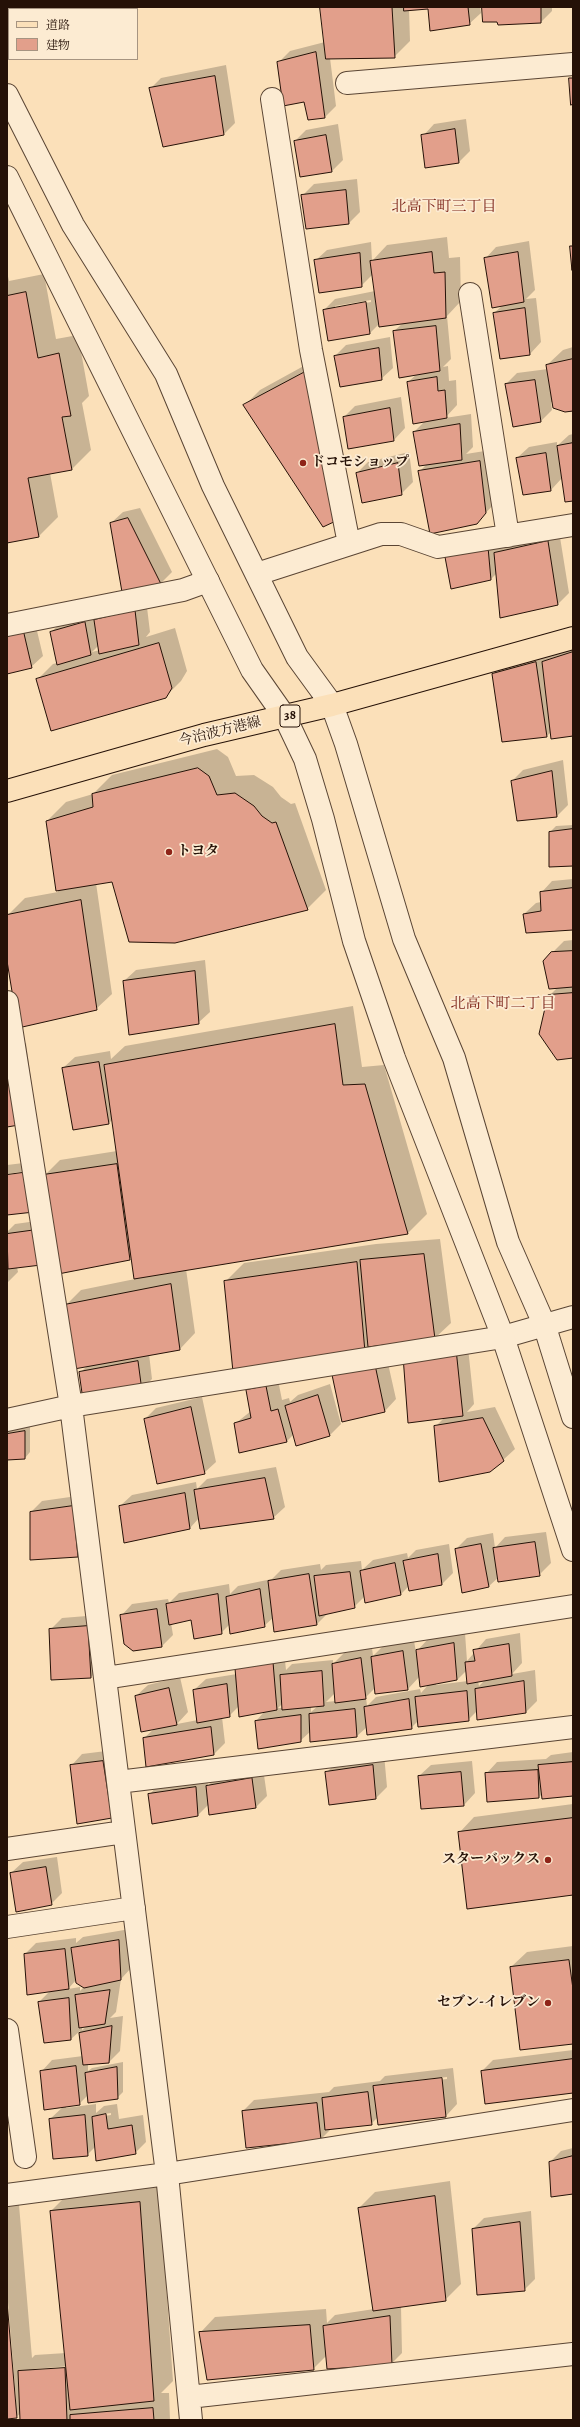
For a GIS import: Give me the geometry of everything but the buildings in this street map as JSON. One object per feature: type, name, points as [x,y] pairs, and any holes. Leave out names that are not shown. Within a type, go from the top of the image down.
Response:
[{"type":"main road","name":"今治波方港線","points":[[7,791],[204,735],[332,705],[573,638]]},
{"type":"street","points":[[347,83],[573,64]]},
{"type":"street","points":[[7,95],[73,225],[166,374],[212,486],[297,657],[332,705],[346,744],[404,939],[454,1058],[508,1242],[544,1324],[573,1417]]},
{"type":"street","points":[[272,99],[311,350],[349,544]]},
{"type":"street","points":[[7,177],[252,670],[285,717],[305,759],[323,819],[354,941],[394,1058],[503,1337],[553,1485],[573,1550]]},
{"type":"street","points":[[470,294],[508,536]]},
{"type":"street","points":[[257,574],[381,534],[401,534],[438,547],[573,525]]},
{"type":"street","points":[[7,625],[183,590],[208,581]]},
{"type":"street","points":[[7,1002],[71,1406],[167,2174],[191,2420]]},
{"type":"street","points":[[7,1420],[71,1406],[503,1337],[544,1324],[573,1317]]},
{"type":"street","points":[[105,1678],[573,1606]]},
{"type":"street","points":[[118,1782],[573,1727]]},
{"type":"street","points":[[7,1849],[124,1832]]},
{"type":"street","points":[[7,1927],[134,1908]]},
{"type":"street","points":[[7,2030],[25,2157]]},
{"type":"street","points":[[7,2195],[167,2174],[573,2110]]},
{"type":"street","points":[[189,2397],[573,2354]]},
{"type":"place","name":"ドコモショップ","points":[[303,463]]},
{"type":"place","name":"トヨタ","points":[[169,852]]},
{"type":"place","name":"スターバックス","points":[[548,1860]]},
{"type":"place","name":"セブン-イレブン","points":[[548,2003]]},
{"type":"district","name":"北高下町三丁目","points":[[444,207]]},
{"type":"district","name":"北高下町二丁目","points":[[503,1004]]}]
